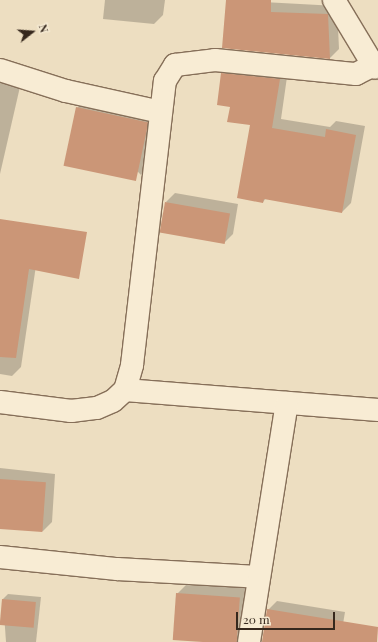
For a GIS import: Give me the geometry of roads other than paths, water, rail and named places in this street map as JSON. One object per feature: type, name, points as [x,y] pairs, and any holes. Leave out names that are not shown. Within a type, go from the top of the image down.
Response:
[{"type":"street","points":[[0,402],[71,411],[97,408],[113,401],[125,390],[132,365],[165,81],[175,65],[191,61],[356,74],[376,65],[334,0]]},
{"type":"street","points":[[0,70],[66,91],[161,112]]},
{"type":"street","points":[[125,390],[378,410]]},
{"type":"street","points":[[249,642],[258,577],[287,403]]},
{"type":"street","points":[[0,557],[117,569],[258,577]]}]
